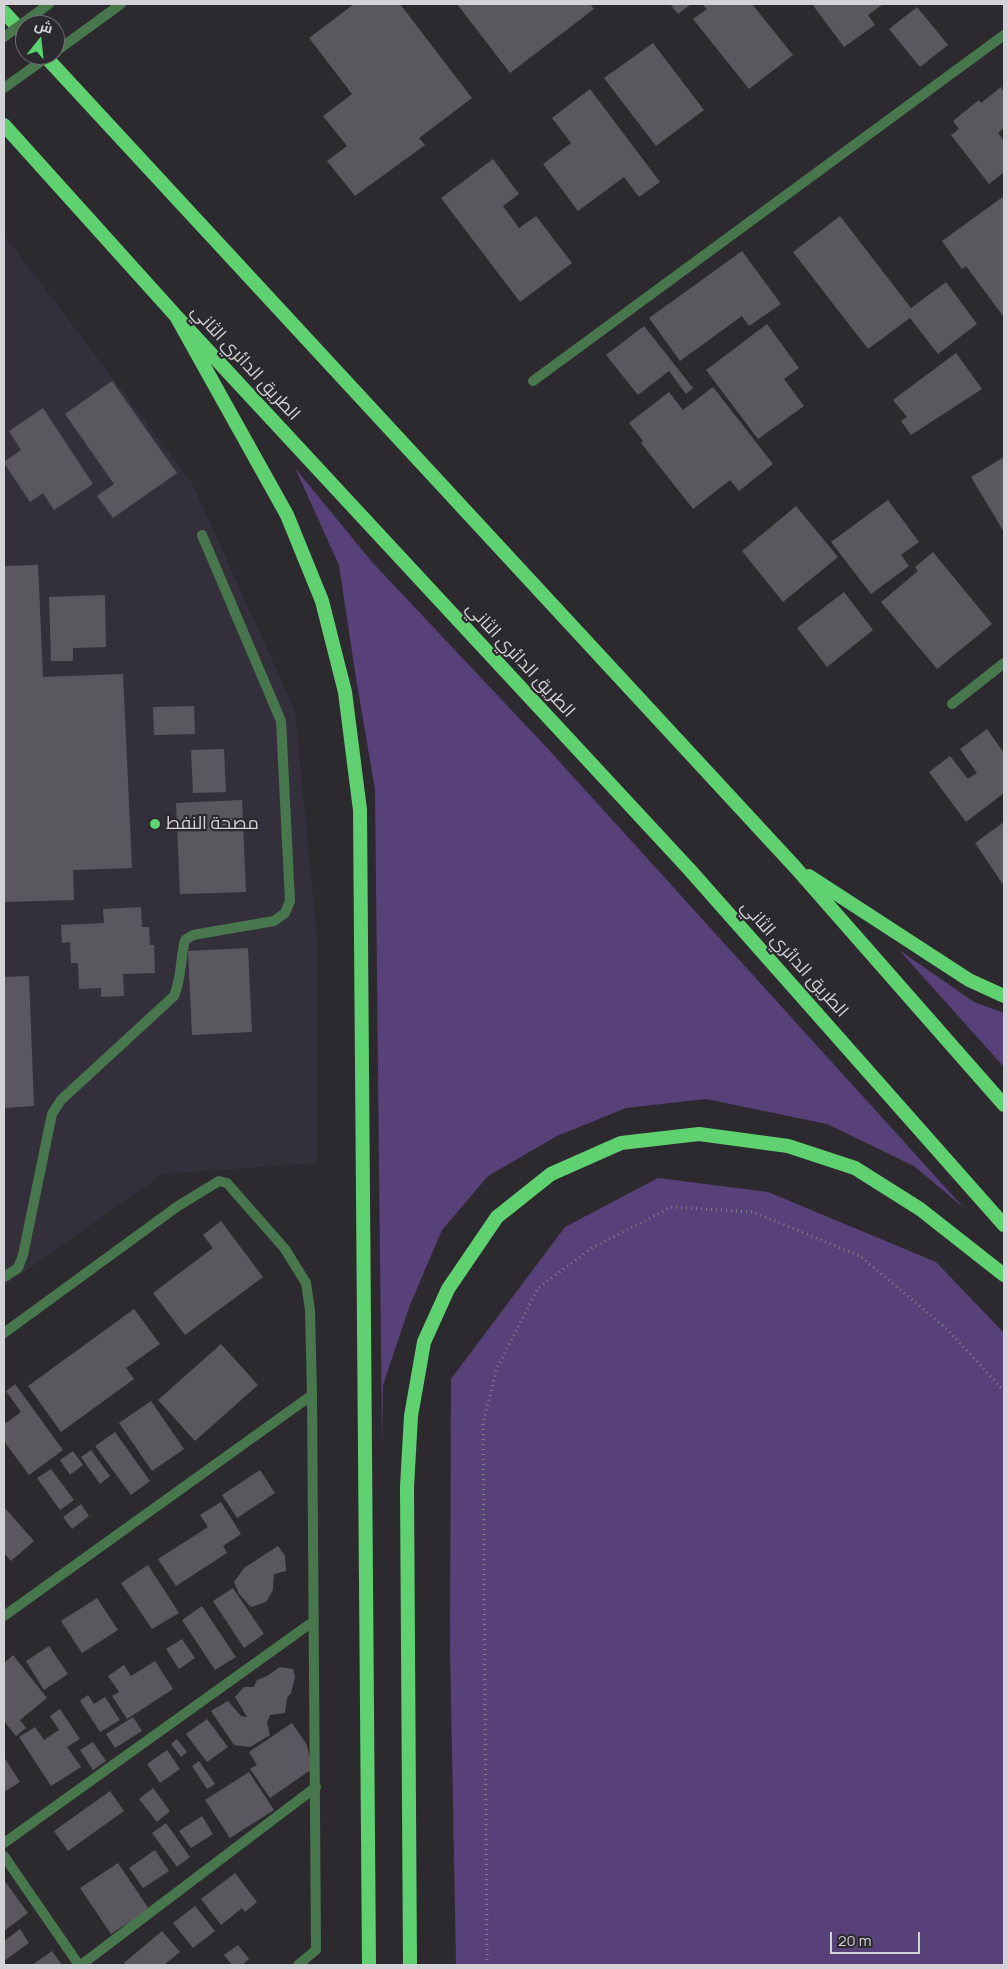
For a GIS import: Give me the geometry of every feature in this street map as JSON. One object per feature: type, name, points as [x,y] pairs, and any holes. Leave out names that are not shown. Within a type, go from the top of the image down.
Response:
[{"type":"highway","points":[[4,12],[15,24]]},
{"type":"highway","points":[[53,65],[795,867],[1004,1105]]},
{"type":"highway","name":"الطريق الدائري الثاني","points":[[4,125],[176,316],[689,869],[1004,1225]]},
{"type":"highway","points":[[176,316],[288,515],[322,601],[345,692],[360,810],[370,1965]]},
{"type":"highway","points":[[795,867],[969,980],[1004,996]]},
{"type":"highway","points":[[410,1965],[407,1487],[412,1416],[424,1342],[448,1289],[497,1217],[551,1174],[621,1144],[699,1134],[788,1146],[855,1168],[920,1209],[1004,1275]]},
{"type":"street","points":[[4,37],[49,4]]},
{"type":"street","points":[[65,45],[121,4]]},
{"type":"street","points":[[533,381],[1004,35]]},
{"type":"street","points":[[4,88],[36,65]]},
{"type":"street","points":[[4,1277],[18,1268],[23,1255],[52,1114],[61,1100],[174,996],[179,985],[185,940],[193,935],[274,921],[284,913],[290,901],[281,720],[202,535]]},
{"type":"street","points":[[952,704],[1004,663]]},
{"type":"street","points":[[4,1333],[178,1206],[219,1181],[227,1183],[285,1249],[306,1283],[310,1310],[312,1395],[316,1950],[298,1965]]},
{"type":"street","points":[[4,1616],[312,1395]]},
{"type":"street","points":[[4,1842],[314,1621]]},
{"type":"street","points":[[4,1856],[80,1965],[316,1787]]},
{"type":"path","points":[[486,1965],[483,1423],[497,1368],[538,1288],[592,1248],[671,1207],[753,1212],[860,1256],[947,1329],[1004,1391]]},
{"type":"shaded area","name":"مصحة النفط","points":[[4,235],[192,483],[295,711],[317,938],[317,1163],[163,1174],[4,1286]]},
{"type":"shaded area","points":[[295,468],[372,562],[549,750],[964,1208],[914,1166],[827,1124],[706,1099],[626,1108],[557,1136],[488,1176],[442,1230],[410,1305],[383,1385],[382,1444],[375,790],[339,565]]},
{"type":"shaded area","points":[[899,950],[974,1002],[1004,1013],[1004,1067]]},
{"type":"shaded area","points":[[658,1178],[768,1192],[936,1262],[1004,1333],[1004,1965],[456,1965],[450,1646],[451,1379],[565,1227]]},
{"type":"building","points":[[354,4],[400,4],[472,98],[419,138],[425,145],[355,196],[327,161],[347,146],[323,116],[352,94],[309,38]]},
{"type":"building","points":[[457,4],[590,4],[594,9],[510,73]]},
{"type":"building","points":[[670,4],[691,4],[678,14]]},
{"type":"building","points":[[702,4],[752,4],[793,55],[749,89],[693,19],[707,9]]},
{"type":"building","points":[[812,4],[883,4],[868,15],[875,25],[844,47]]},
{"type":"building","points":[[917,7],[948,45],[920,67],[889,29]]},
{"type":"building","points":[[653,43],[704,110],[656,146],[604,78]]},
{"type":"building","points":[[1001,87],[1004,92],[1004,128],[998,133],[1004,141],[1004,172],[989,184],[951,135],[959,129],[953,121],[979,100],[981,103]]},
{"type":"building","points":[[590,89],[660,182],[639,197],[624,177],[578,211],[543,164],[571,143],[552,118]]},
{"type":"building","points":[[493,159],[519,194],[503,206],[519,228],[536,216],[572,263],[520,302],[441,198]]},
{"type":"building","points":[[1004,196],[1003,316],[966,266],[962,269],[942,241]]},
{"type":"building","points":[[840,216],[911,308],[946,282],[977,324],[938,354],[910,318],[868,349],[793,252]]},
{"type":"building","points":[[742,251],[781,304],[749,326],[742,316],[680,361],[649,318]]},
{"type":"building","points":[[767,324],[799,368],[784,379],[804,406],[758,439],[706,370]]},
{"type":"building","points":[[644,326],[693,388],[686,394],[669,371],[638,395],[606,355]]},
{"type":"building","points":[[956,353],[982,389],[911,435],[901,421],[907,417],[893,400]]},
{"type":"building","points":[[112,381],[177,473],[113,518],[97,496],[114,484],[65,414]]},
{"type":"building","points":[[713,387],[773,464],[739,491],[730,480],[693,509],[641,443],[643,441],[629,423],[669,392],[683,410]]},
{"type":"building","points":[[43,408],[93,484],[54,510],[43,493],[30,502],[4,463],[21,450],[9,431]]},
{"type":"building","points":[[1004,457],[1004,532],[971,477]]},
{"type":"building","points":[[888,500],[919,542],[901,555],[909,566],[871,594],[831,542]]},
{"type":"building","points":[[796,506],[838,557],[783,602],[742,551]]},
{"type":"building","points":[[933,552],[992,624],[937,669],[881,602],[918,571],[915,567]]},
{"type":"building","points":[[38,565],[43,677],[123,674],[132,868],[73,870],[74,900],[4,902],[4,566]]},
{"type":"building","points":[[844,592],[873,630],[827,667],[797,628]]},
{"type":"building","points":[[105,595],[106,647],[73,648],[73,661],[51,661],[49,597]]},
{"type":"building","points":[[194,706],[195,734],[154,735],[153,707]]},
{"type":"building","points":[[987,729],[1004,753],[1004,793],[966,822],[929,772],[950,756],[968,779],[977,773],[960,749]]},
{"type":"building","points":[[224,749],[226,792],[193,793],[191,750]]},
{"type":"building","points":[[242,800],[246,892],[180,894],[176,803]]},
{"type":"building","points":[[1004,822],[1004,886],[975,843]]},
{"type":"building","points":[[141,907],[142,927],[149,927],[150,945],[154,945],[155,973],[123,974],[124,996],[101,997],[101,988],[79,989],[78,963],[71,963],[70,942],[62,943],[61,925],[104,923],[103,909]]},
{"type":"building","points":[[248,948],[252,1032],[192,1035],[188,951]]},
{"type":"building","points":[[29,976],[34,1106],[4,1108],[4,977]]},
{"type":"building","points":[[221,1221],[263,1277],[185,1335],[153,1293],[213,1248],[203,1235]]},
{"type":"building","points":[[134,1309],[160,1344],[126,1368],[134,1379],[61,1432],[28,1386]]},
{"type":"building","points":[[221,1344],[258,1385],[195,1441],[158,1400]]},
{"type":"building","points":[[15,1384],[63,1450],[29,1475],[4,1441],[4,1420],[6,1423],[21,1412],[6,1391]]},
{"type":"building","points":[[151,1401],[184,1449],[152,1471],[119,1423]]},
{"type":"building","points":[[115,1432],[150,1481],[131,1495],[95,1446]]},
{"type":"building","points":[[91,1450],[110,1476],[100,1484],[81,1457]]},
{"type":"building","points":[[73,1451],[83,1465],[70,1475],[60,1460]]},
{"type":"building","points":[[51,1469],[74,1500],[60,1510],[37,1478]]},
{"type":"building","points":[[260,1470],[275,1493],[237,1518],[222,1495]]},
{"type":"building","points":[[221,1502],[241,1534],[223,1546],[227,1553],[176,1586],[158,1559],[208,1527],[200,1515]]},
{"type":"building","points":[[81,1504],[89,1516],[72,1529],[63,1517]]},
{"type":"building","points":[[4,1507],[34,1541],[11,1561],[4,1553]]},
{"type":"building","points":[[278,1546],[285,1556],[286,1571],[274,1574],[273,1590],[266,1602],[251,1607],[239,1594],[234,1582],[244,1568]]},
{"type":"building","points":[[148,1565],[179,1613],[152,1629],[121,1583]]},
{"type":"building","points":[[233,1588],[264,1634],[244,1648],[213,1601]]},
{"type":"building","points":[[97,1598],[118,1630],[82,1653],[61,1621]]},
{"type":"building","points":[[202,1606],[236,1657],[215,1670],[182,1620]]},
{"type":"building","points":[[182,1639],[195,1658],[179,1669],[166,1649]]},
{"type":"building","points":[[49,1646],[68,1674],[44,1690],[26,1661]]},
{"type":"building","points":[[13,1655],[47,1698],[20,1720],[26,1728],[16,1736],[4,1721],[4,1663]]},
{"type":"building","points":[[155,1661],[173,1689],[127,1719],[112,1696],[119,1692],[108,1676],[124,1665],[131,1676]]},
{"type":"building","points":[[280,1667],[293,1669],[295,1677],[291,1693],[287,1698],[285,1713],[270,1715],[267,1723],[270,1735],[250,1747],[234,1745],[211,1711],[228,1701],[241,1716],[247,1717],[235,1697],[244,1687],[254,1687],[257,1680]]},
{"type":"building","points":[[88,1695],[94,1704],[105,1697],[120,1720],[100,1732],[80,1701]]},
{"type":"building","points":[[60,1709],[80,1739],[67,1747],[81,1767],[51,1786],[19,1737],[35,1727],[44,1740],[59,1730],[50,1716]]},
{"type":"building","points":[[133,1717],[142,1731],[115,1748],[106,1734]]},
{"type":"building","points":[[207,1719],[228,1747],[207,1762],[186,1734]]},
{"type":"building","points":[[292,1723],[307,1745],[312,1769],[270,1798],[250,1769],[257,1765],[249,1752]]},
{"type":"building","points":[[177,1739],[187,1752],[181,1757],[171,1744]]},
{"type":"building","points":[[93,1742],[106,1761],[93,1770],[80,1750]]},
{"type":"building","points":[[167,1750],[180,1769],[160,1783],[147,1764]]},
{"type":"building","points":[[4,1757],[20,1782],[4,1792]]},
{"type":"building","points":[[199,1761],[215,1784],[207,1789],[192,1766]]},
{"type":"building","points":[[249,1772],[274,1810],[230,1838],[205,1800]]},
{"type":"building","points":[[153,1788],[170,1811],[157,1822],[139,1799]]},
{"type":"building","points":[[110,1791],[124,1811],[68,1851],[54,1831]]},
{"type":"building","points":[[202,1816],[213,1834],[191,1848],[179,1831]]},
{"type":"building","points":[[166,1823],[190,1857],[177,1867],[152,1833]]},
{"type":"building","points":[[155,1850],[169,1871],[143,1888],[129,1868]]},
{"type":"building","points":[[118,1863],[149,1909],[111,1934],[80,1888]]},
{"type":"building","points":[[235,1873],[257,1902],[245,1912],[242,1908],[221,1925],[201,1899]]},
{"type":"building","points":[[4,1880],[28,1913],[4,1931]]},
{"type":"building","points":[[195,1906],[215,1931],[193,1948],[173,1923]]},
{"type":"building","points":[[20,1929],[29,1943],[4,1961],[4,1941]]},
{"type":"building","points":[[162,1931],[180,1952],[164,1965],[126,1965],[124,1963]]},
{"type":"building","points":[[238,1945],[249,1959],[242,1965],[232,1965],[224,1955]]},
{"type":"building","points":[[52,1951],[62,1965],[32,1965]]},
{"type":"place","name":"مصحة النفط","points":[[155,824]]}]
